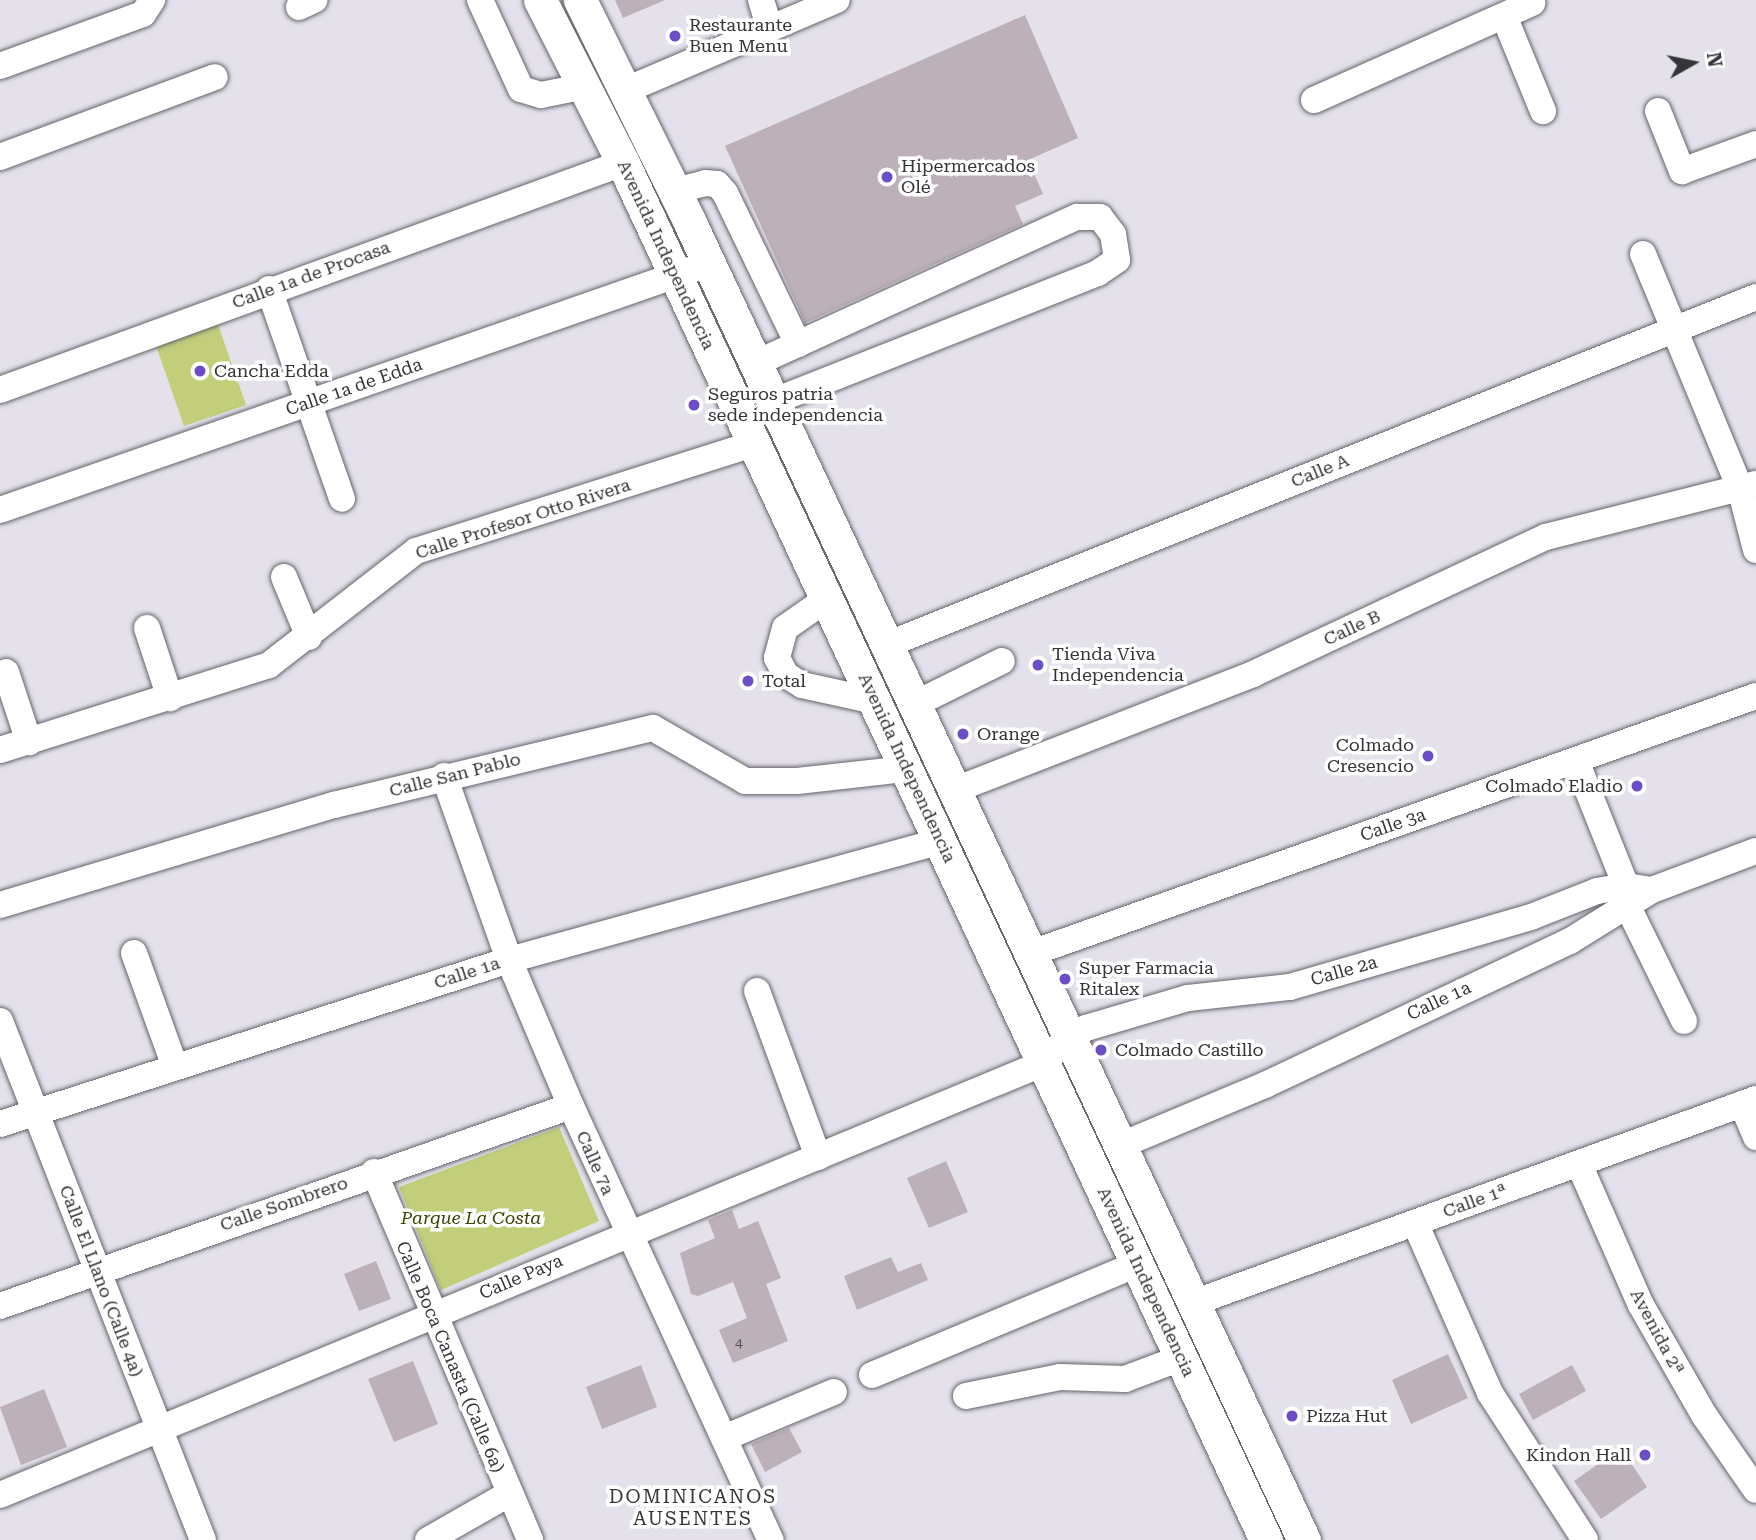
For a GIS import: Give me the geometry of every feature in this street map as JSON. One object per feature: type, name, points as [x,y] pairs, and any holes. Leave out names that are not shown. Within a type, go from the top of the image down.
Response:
[{"type":"main road","name":"Avenida Independencia","points":[[540,0],[586,86],[754,444],[813,529],[884,646],[898,698],[906,769],[1266,1540]]},
{"type":"main road","name":"Avenida Independencia","points":[[580,0],[626,90],[772,402],[813,529],[828,598],[898,698],[952,790],[1304,1540]]},
{"type":"street","points":[[0,66],[143,14],[152,0]]},
{"type":"street","points":[[480,0],[521,89],[541,95],[586,86]]},
{"type":"street","points":[[761,0],[770,29]]},
{"type":"street","points":[[626,90],[837,0]]},
{"type":"street","points":[[1314,100],[1534,1]]},
{"type":"street","points":[[1504,16],[1543,111]]},
{"type":"street","points":[[0,156],[215,77]]},
{"type":"street","points":[[1658,111],[1682,172],[1756,144]]},
{"type":"street","name":"Calle 1a de Procasa","points":[[0,390],[270,289],[623,163]]},
{"type":"street","points":[[674,191],[705,183],[725,193],[798,344]]},
{"type":"street","points":[[754,364],[1077,217],[1100,217],[1120,252],[1098,273],[772,402]]},
{"type":"street","points":[[1643,254],[1674,329],[1748,486],[1756,550]]},
{"type":"street","name":"Calle 1a de Edda","points":[[0,510],[708,264]]},
{"type":"street","points":[[270,289],[312,401],[342,499]]},
{"type":"street","name":"Calle A","points":[[884,646],[1756,297]]},
{"type":"street","name":"Calle Profesor Otto Rivera","points":[[0,750],[269,665],[309,637],[416,551],[754,444]]},
{"type":"street","name":"Calle B","points":[[952,790],[1253,674],[1546,537],[1748,486]]},
{"type":"street","points":[[284,577],[309,637]]},
{"type":"street","points":[[828,598],[785,628],[777,658],[786,675],[803,685],[898,698],[1002,661]]},
{"type":"street","points":[[147,628],[170,698]]},
{"type":"street","points":[[6,672],[29,741]]},
{"type":"street","name":"Calle 3a","points":[[1029,954],[1756,696]]},
{"type":"street","name":"Calle San Pablo","points":[[0,905],[210,839],[444,776],[653,728],[745,781],[797,781],[906,769]]},
{"type":"street","points":[[1576,761],[1635,894],[1684,1021]]},
{"type":"street","name":"Calle 7a","points":[[444,776],[509,960],[570,1106],[626,1233],[771,1540]]},
{"type":"street","name":"Calle 1a","points":[[0,1124],[509,960],[940,841]]},
{"type":"street","name":"Calle 1a","points":[[1119,1146],[1265,1085],[1570,940],[1635,894],[1756,851]]},
{"type":"street","name":"Calle 2a","points":[[1044,1062],[1068,1036],[1142,1009],[1290,987],[1635,894]]},
{"type":"street","points":[[134,953],[175,1067]]},
{"type":"street","points":[[757,991],[818,1157]]},
{"type":"street","name":"Calle El Llano (Calle 4a)","points":[[0,1021],[202,1540]]},
{"type":"street","name":"Calle Paya","points":[[0,1494],[157,1425],[818,1157],[1044,1062]]},
{"type":"street","points":[[1749,1101],[1756,1138]]},
{"type":"street","name":"Calle 1ª","points":[[1194,1303],[1749,1101]]},
{"type":"street","name":"Calle Sombrero","points":[[0,1306],[97,1269],[570,1106]]},
{"type":"street","name":"Avenida 2ª","points":[[1579,1164],[1647,1317],[1704,1415],[1756,1490]]},
{"type":"street","name":"Calle Boca Canasta (Calle 6a)","points":[[374,1172],[430,1315],[507,1495],[530,1540]]},
{"type":"street","points":[[1415,1223],[1490,1393],[1585,1540]]},
{"type":"street","points":[[872,1375],[1137,1264]]},
{"type":"street","points":[[966,1396],[1060,1377],[1125,1380],[1181,1358]]},
{"type":"street","points":[[724,1438],[834,1392]]},
{"type":"street","points":[[428,1540],[507,1495]]},
{"type":"green space","name":"Cancha Edda","points":[[215,316],[246,405],[184,426],[153,337]]},
{"type":"green space","name":"Parque La Costa","points":[[559,1127],[599,1221],[441,1290],[399,1187]]},
{"type":"building","points":[[615,0],[665,0],[623,18]]},
{"type":"building","name":"Hipermercados Olé","points":[[1025,15],[1078,138],[1028,160],[1043,194],[1015,206],[1023,224],[805,323],[725,146]]},
{"type":"building","points":[[946,1161],[968,1212],[929,1228],[907,1178]]},
{"type":"building","points":[[732,1210],[739,1229],[758,1221],[781,1278],[766,1284],[788,1341],[733,1363],[719,1330],[747,1318],[733,1282],[698,1296],[691,1294],[680,1253],[715,1238],[708,1220]]},
{"type":"building","points":[[891,1257],[898,1272],[921,1263],[928,1280],[857,1310],[844,1276]]},
{"type":"building","points":[[376,1261],[391,1299],[359,1311],[344,1274]]},
{"type":"building","points":[[1448,1354],[1468,1398],[1411,1424],[1392,1380]]},
{"type":"building","points":[[413,1361],[438,1424],[394,1442],[368,1379]]},
{"type":"building","points":[[641,1365],[657,1407],[602,1429],[586,1387]]},
{"type":"building","points":[[1572,1365],[1586,1391],[1533,1420],[1519,1394]]},
{"type":"building","points":[[44,1389],[67,1447],[21,1465],[0,1407]]},
{"type":"building","points":[[789,1428],[802,1452],[765,1472],[751,1444]]},
{"type":"building","points":[[1621,1448],[1647,1487],[1601,1519],[1574,1481]]},
{"type":"place","name":"Restaurante Buen Menu","points":[[675,36]]},
{"type":"place","name":"Hipermercados Olé","points":[[887,177]]},
{"type":"place","name":"Cancha Edda","points":[[200,371]]},
{"type":"place","name":"Seguros patria sede independencia","points":[[694,405]]},
{"type":"place","name":"Tienda Viva Independencia","points":[[1038,665]]},
{"type":"place","name":"Total","points":[[748,681]]},
{"type":"place","name":"Orange","points":[[963,734]]},
{"type":"place","name":"Colmado Cresencio","points":[[1428,756]]},
{"type":"place","name":"Colmado Eladio","points":[[1637,786]]},
{"type":"place","name":"Super Farmacia Ritalex","points":[[1065,979]]},
{"type":"place","name":"Colmado Castillo","points":[[1101,1050]]},
{"type":"place","name":"Pizza Hut","points":[[1292,1416]]},
{"type":"place","name":"Kindon Hall","points":[[1645,1455]]},
{"type":"district","name":"DOMINICANOS AUSENTES","points":[[693,1508]]}]
